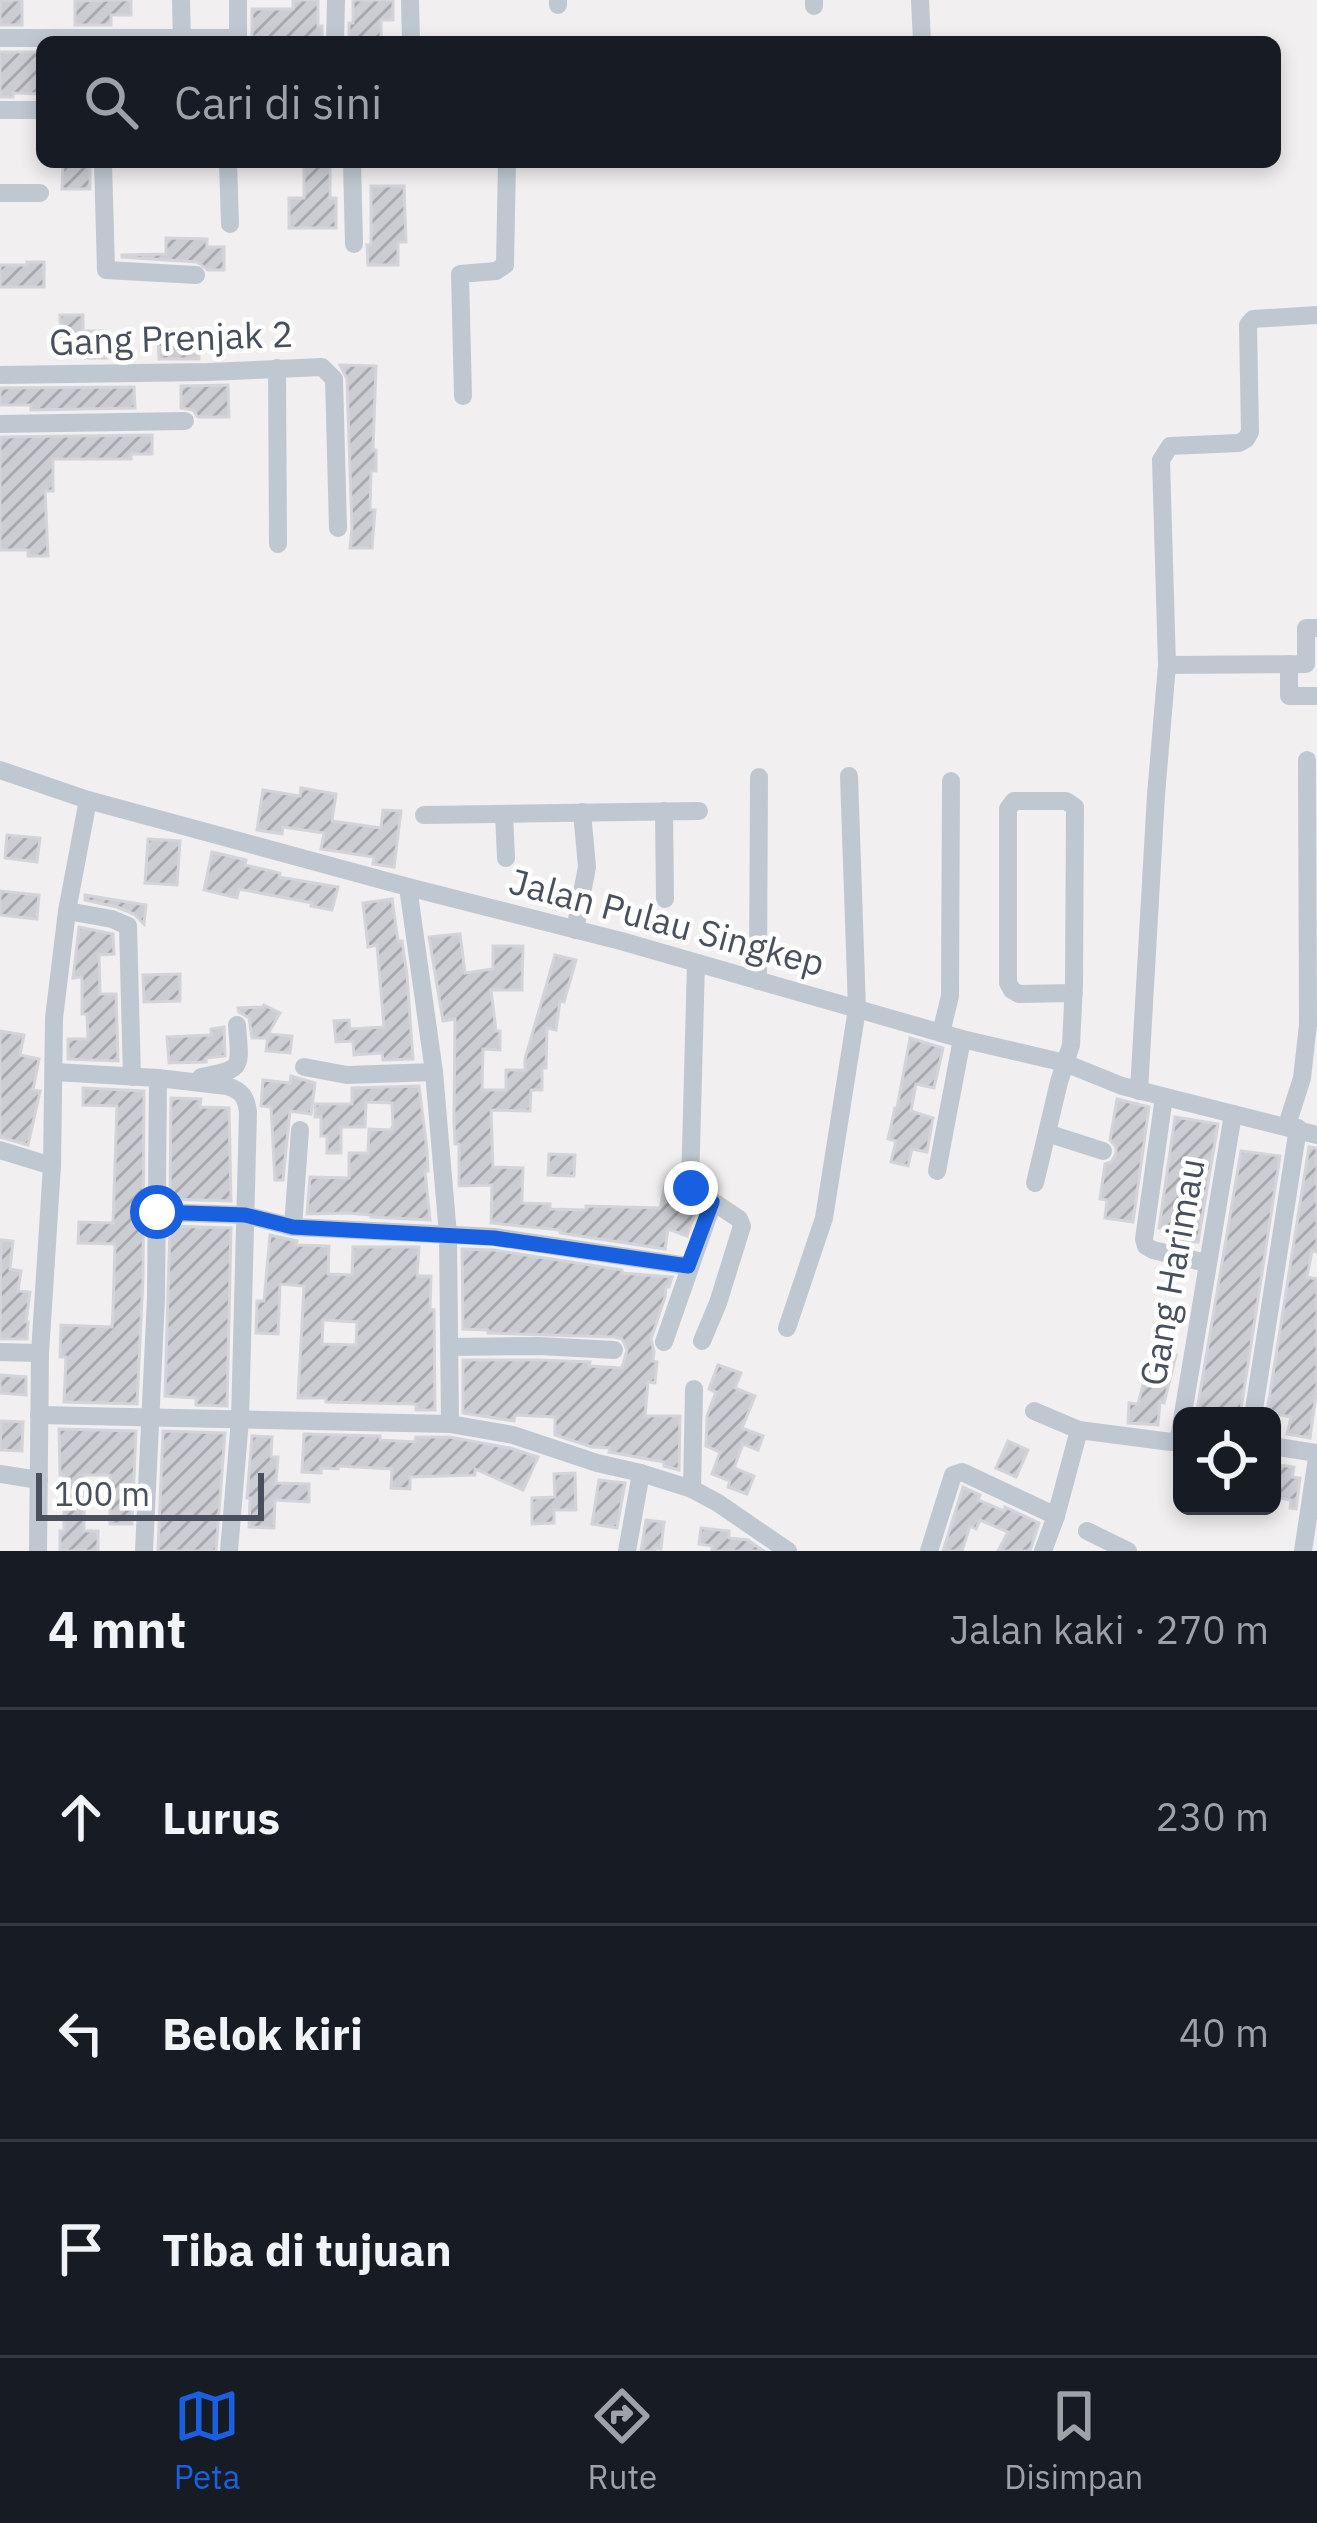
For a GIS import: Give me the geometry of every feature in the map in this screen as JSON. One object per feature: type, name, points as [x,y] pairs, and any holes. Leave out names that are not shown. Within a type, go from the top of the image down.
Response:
[{"type":"street","points":[[181,0],[182,36]]},
{"type":"street","points":[[234,36],[238,0]]},
{"type":"street","points":[[335,36],[336,0]]},
{"type":"street","points":[[410,0],[411,36]]},
{"type":"street","points":[[920,0],[922,36]]},
{"type":"street","points":[[0,38],[36,38]]},
{"type":"street","points":[[0,110],[36,110]]},
{"type":"street","points":[[104,168],[106,271],[196,275]]},
{"type":"street","points":[[228,168],[230,224]]},
{"type":"street","points":[[352,168],[354,244]]},
{"type":"street","points":[[463,395],[460,274],[496,272],[506,266],[507,168]]},
{"type":"street","points":[[0,193],[40,193]]},
{"type":"street","points":[[1139,1090],[1167,665],[1161,460],[1170,446],[1246,440],[1250,431],[1248,325],[1253,319],[1317,315]]},
{"type":"street","name":"Gang Prenjak 2","points":[[0,375],[322,367],[334,379],[338,528]]},
{"type":"street","points":[[277,368],[278,544]]},
{"type":"street","points":[[0,424],[184,421]]},
{"type":"street","points":[[1167,665],[1306,664],[1306,628],[1317,628]]},
{"type":"street","points":[[1289,664],[1289,696],[1317,697]]},
{"type":"street","points":[[1254,1407],[1300,1130],[1308,1025],[1307,760]]},
{"type":"street","name":"Jalan Pulau Singkep","points":[[0,770],[88,800],[696,962],[1065,1064],[1164,1097],[1300,1130]]},
{"type":"street","points":[[787,1328],[824,1218],[856,1009],[849,776]]},
{"type":"street","points":[[758,980],[759,777]]},
{"type":"street","points":[[941,1033],[950,996],[951,782]]},
{"type":"street","points":[[38,1551],[40,1353],[52,1166],[54,1018],[67,911],[88,800]]},
{"type":"street","points":[[1035,1183],[1071,1045],[1074,993],[1075,807],[1066,801],[1014,801],[1008,809],[1008,983],[1019,994],[1074,993]]},
{"type":"street","points":[[664,811],[665,899]]},
{"type":"street","points":[[424,815],[699,811]]},
{"type":"street","points":[[575,930],[587,867],[582,812]]},
{"type":"street","points":[[504,814],[506,859]]},
{"type":"street","points":[[407,887],[434,1072],[448,1235],[451,1424]]},
{"type":"street","points":[[67,911],[128,926],[132,1077]]},
{"type":"street","points":[[696,962],[689,1183],[739,1219],[742,1230],[702,1342]]},
{"type":"street","points":[[168,1079],[233,1071],[239,1056],[237,1025]]},
{"type":"street","points":[[938,1171],[962,1039]]},
{"type":"street","points":[[304,1067],[347,1076],[434,1072]]},
{"type":"street","points":[[55,1072],[227,1086],[245,1097],[241,1420],[230,1551]]},
{"type":"street","points":[[144,1551],[157,1212],[168,1079]]},
{"type":"street","points":[[1164,1097],[1144,1230],[1146,1246],[1206,1263]]},
{"type":"street","name":"Gang Harimau","points":[[1183,1407],[1233,1114]]},
{"type":"street","points":[[293,1227],[300,1130]]},
{"type":"street","points":[[1047,1133],[1102,1151]]},
{"type":"street","points":[[0,1150],[52,1166]]},
{"type":"street","points":[[664,1342],[712,1202]]},
{"type":"street","points":[[157,1212],[245,1215],[293,1227],[494,1238],[688,1266]]},
{"type":"street","points":[[450,1347],[614,1350]]},
{"type":"street","points":[[0,1352],[40,1353]]},
{"type":"street","points":[[692,1489],[694,1389]]},
{"type":"street","points":[[1034,1411],[1079,1430],[1173,1440]]},
{"type":"street","points":[[39,1415],[487,1428],[692,1489],[788,1551]]},
{"type":"street","points":[[1043,1551],[1079,1430]]},
{"type":"street","points":[[1281,1448],[1317,1456],[1303,1551]]},
{"type":"street","points":[[928,1551],[953,1475],[962,1472],[1056,1516]]},
{"type":"street","points":[[627,1551],[641,1473]]},
{"type":"street","points":[[0,1474],[39,1480]]},
{"type":"street","points":[[1087,1531],[1128,1551]]},
{"type":"building","points":[[0,0],[22,0],[22,25],[0,25]]},
{"type":"building","points":[[131,0],[131,15],[111,15],[111,25],[75,25],[75,1]]},
{"type":"building","points":[[293,0],[318,0],[322,36],[252,36],[252,9],[293,9]]},
{"type":"building","points":[[353,0],[393,0],[393,20],[381,20],[381,36],[349,36],[349,23],[353,23]]},
{"type":"building","points":[[0,52],[36,52],[36,94],[0,97]]},
{"type":"building","points":[[63,168],[90,168],[90,189],[62,189]]},
{"type":"building","points":[[304,168],[330,168],[336,228],[289,228],[289,198],[304,198]]},
{"type":"building","points":[[371,186],[404,186],[406,242],[398,242],[398,265],[368,265]]},
{"type":"building","points":[[166,238],[207,239],[207,247],[224,247],[224,270],[208,270],[197,262],[122,257],[166,254]]},
{"type":"building","points":[[44,262],[44,287],[0,287],[0,265]]},
{"type":"building","points":[[60,315],[83,315],[83,331],[107,331],[107,358],[85,358],[85,351],[61,352]]},
{"type":"building","points":[[199,330],[199,359],[159,359],[158,331]]},
{"type":"building","points":[[340,365],[376,366],[372,548],[350,548],[347,379]]},
{"type":"building","points":[[228,385],[229,417],[198,417],[193,410],[181,408],[181,386]]},
{"type":"building","points":[[134,387],[135,408],[31,410],[31,405],[0,405],[0,388]]},
{"type":"building","points":[[152,435],[152,454],[131,454],[131,459],[53,459],[53,491],[45,491],[48,556],[0,550],[0,437]]},
{"type":"building","points":[[301,788],[336,794],[332,821],[381,828],[383,810],[401,811],[394,867],[373,864],[374,857],[321,849],[324,833],[283,827],[282,834],[257,830],[263,790],[300,796]]},
{"type":"building","points":[[7,835],[40,838],[37,862],[5,858]]},
{"type":"building","points":[[148,839],[180,841],[177,885],[145,883]]},
{"type":"building","points":[[212,852],[246,860],[245,865],[280,873],[279,877],[338,887],[332,910],[239,889],[237,898],[204,890]]},
{"type":"building","points":[[0,891],[39,895],[37,919],[0,915]]},
{"type":"building","points":[[85,895],[146,905],[144,924],[134,914],[85,900]]},
{"type":"building","points":[[392,899],[407,975],[413,1059],[383,1060],[382,1053],[354,1055],[353,1041],[336,1042],[334,1021],[349,1020],[350,1029],[384,1027],[377,945],[368,947],[363,903]]},
{"type":"building","points":[[79,927],[113,934],[114,954],[99,955],[100,994],[116,994],[118,1061],[68,1059],[68,1039],[88,1039],[82,977],[73,978]]},
{"type":"building","points":[[460,934],[465,973],[493,969],[493,946],[523,946],[522,990],[491,990],[500,1050],[483,1049],[482,1090],[506,1090],[506,1070],[525,1070],[555,955],[576,960],[564,1002],[560,1001],[556,1030],[547,1028],[542,1090],[531,1090],[530,1111],[491,1110],[493,1167],[523,1168],[522,1203],[550,1204],[550,1209],[660,1208],[665,1185],[677,1188],[697,1207],[687,1236],[668,1229],[665,1249],[491,1223],[492,1185],[459,1186],[455,1019],[443,1021],[429,937]]},
{"type":"building","points":[[180,974],[180,1001],[144,1002],[143,975]]},
{"type":"building","points":[[264,1005],[280,1013],[266,1038],[252,1038],[249,1018],[238,1008]]},
{"type":"building","points":[[224,1027],[225,1056],[169,1063],[167,1037],[211,1035],[211,1029]]},
{"type":"building","points":[[0,1031],[24,1035],[20,1055],[39,1059],[33,1090],[40,1091],[28,1145],[0,1137]]},
{"type":"building","points":[[268,1034],[292,1036],[290,1053],[266,1051]]},
{"type":"building","points":[[910,1038],[943,1048],[934,1088],[916,1084],[911,1111],[933,1118],[927,1152],[912,1149],[908,1166],[891,1162],[896,1141],[888,1139]]},
{"type":"building","points":[[291,1076],[315,1083],[311,1114],[290,1111],[283,1180],[275,1180],[271,1107],[261,1106],[263,1080],[290,1083]]},
{"type":"building","points":[[419,1086],[430,1220],[307,1214],[310,1177],[349,1178],[349,1153],[368,1153],[369,1129],[391,1130],[393,1125],[392,1103],[366,1102],[365,1127],[341,1127],[341,1153],[327,1153],[327,1136],[321,1136],[315,1104],[352,1104],[352,1088]]},
{"type":"building","points":[[83,1088],[144,1091],[137,1404],[64,1402],[66,1357],[60,1357],[61,1325],[112,1327],[113,1311],[115,1244],[78,1243],[79,1222],[113,1223],[117,1106],[83,1105]]},
{"type":"building","points":[[171,1098],[201,1099],[200,1107],[229,1108],[231,1201],[170,1199]]},
{"type":"building","points":[[1117,1099],[1149,1107],[1133,1222],[1105,1218],[1107,1200],[1100,1199],[1105,1164],[1116,1154],[1110,1140]]},
{"type":"building","points":[[1175,1117],[1218,1124],[1198,1242],[1177,1240],[1178,1231],[1159,1228]]},
{"type":"building","points":[[1309,1147],[1317,1148],[1317,1252],[1312,1251],[1307,1277],[1317,1279],[1317,1387],[1310,1438],[1287,1434],[1291,1417],[1281,1415],[1281,1407],[1268,1407]]},
{"type":"building","points":[[1241,1151],[1280,1156],[1241,1407],[1198,1407]]},
{"type":"building","points":[[549,1154],[575,1155],[574,1176],[548,1175]]},
{"type":"building","points":[[170,1226],[231,1228],[227,1406],[196,1405],[196,1398],[165,1396]]},
{"type":"building","points":[[270,1235],[297,1241],[296,1245],[329,1246],[328,1274],[352,1275],[353,1247],[419,1247],[417,1276],[431,1276],[435,1410],[416,1410],[416,1404],[298,1398],[304,1286],[280,1284],[278,1334],[256,1333],[257,1301],[264,1301]],"holes":[[[323,1320],[357,1322],[356,1345],[322,1344]]]},
{"type":"building","points":[[1,1240],[13,1241],[10,1269],[21,1271],[18,1291],[30,1292],[27,1339],[0,1339]]},
{"type":"building","points":[[462,1249],[672,1277],[651,1339],[653,1361],[657,1362],[655,1383],[648,1382],[645,1416],[680,1416],[679,1470],[664,1462],[555,1435],[555,1417],[515,1415],[514,1421],[463,1413],[463,1360],[590,1362],[589,1366],[622,1368],[627,1350],[622,1339],[615,1337],[463,1329]]},
{"type":"building","points":[[1152,1349],[1176,1355],[1164,1403],[1160,1402],[1158,1425],[1128,1423],[1129,1403],[1138,1404]]},
{"type":"building","points":[[718,1365],[741,1373],[735,1388],[755,1396],[742,1428],[763,1436],[758,1450],[743,1444],[734,1468],[754,1476],[747,1494],[712,1474],[720,1452],[706,1446],[707,1416],[716,1392],[709,1389]]},
{"type":"building","points":[[0,1375],[26,1377],[26,1395],[0,1393]]},
{"type":"building","points":[[1,1421],[23,1422],[22,1451],[0,1450]]},
{"type":"building","points":[[59,1429],[136,1431],[132,1524],[110,1524],[110,1475],[84,1475],[84,1531],[98,1531],[98,1551],[60,1551],[64,1475],[60,1475]]},
{"type":"building","points":[[163,1431],[225,1433],[216,1551],[158,1551]]},
{"type":"building","points":[[304,1434],[415,1442],[416,1437],[449,1437],[538,1457],[523,1490],[475,1469],[475,1475],[410,1477],[410,1489],[391,1488],[392,1469],[338,1466],[321,1468],[321,1473],[302,1472]]},
{"type":"building","points":[[252,1436],[272,1437],[271,1457],[278,1457],[276,1483],[309,1484],[309,1502],[275,1500],[274,1528],[249,1527]]},
{"type":"building","points":[[1008,1441],[1028,1450],[1016,1477],[996,1468]]},
{"type":"building","points":[[1281,1465],[1294,1467],[1292,1477],[1300,1478],[1296,1509],[1290,1508],[1291,1500],[1281,1498]]},
{"type":"building","points":[[575,1473],[576,1510],[554,1510],[554,1523],[532,1524],[532,1498],[555,1497],[554,1474]]},
{"type":"building","points":[[599,1480],[625,1483],[617,1528],[592,1524]]},
{"type":"building","points":[[963,1487],[980,1495],[978,1500],[1039,1523],[1030,1551],[998,1551],[1008,1532],[980,1520],[976,1529],[970,1526],[962,1551],[943,1551]]},
{"type":"building","points":[[646,1520],[664,1522],[661,1549],[641,1551]]},
{"type":"building","points":[[701,1528],[729,1531],[729,1538],[748,1540],[764,1551],[712,1551],[712,1546],[699,1544]]},
{"type":"route","points":[[157,1212],[245,1215],[293,1227],[494,1238],[688,1266],[712,1202],[691,1188]]}]
